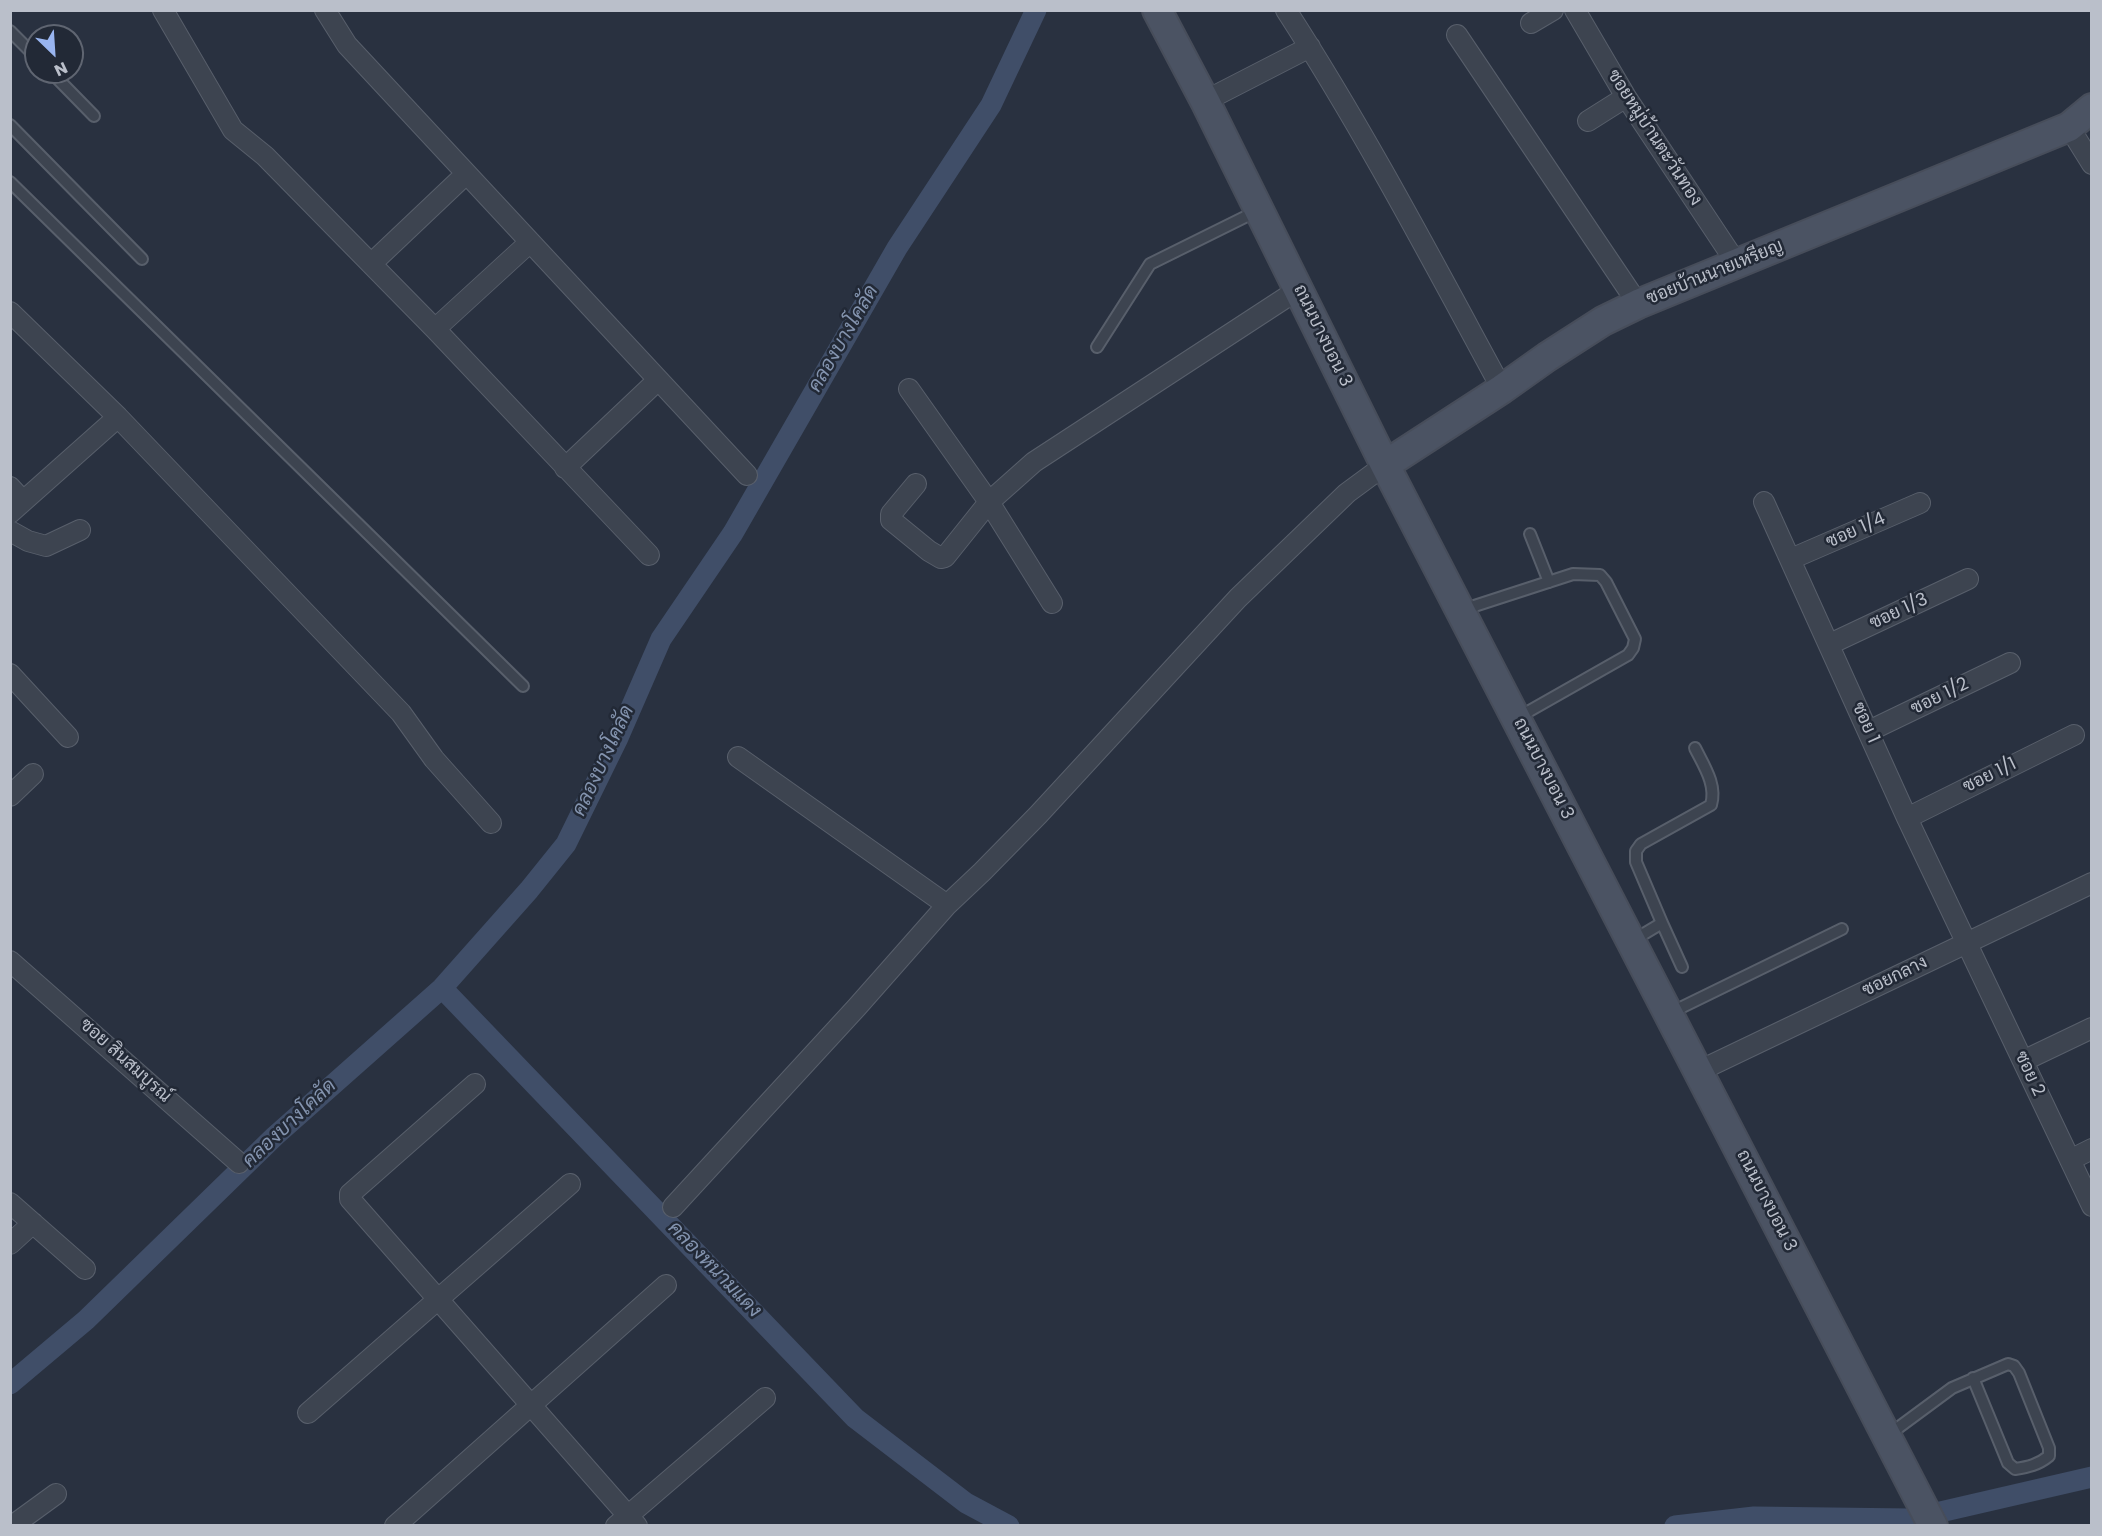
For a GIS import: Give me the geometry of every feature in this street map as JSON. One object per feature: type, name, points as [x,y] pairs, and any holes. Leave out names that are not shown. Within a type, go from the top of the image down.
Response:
[{"type":"main road","name":"ถนนบางบอน 3","points":[[1157,10],[1205,101],[1385,465],[1933,1526]]},
{"type":"main road","name":"ซอยบ้านนายเหรียญ","points":[[1385,465],[1603,321],[1638,304],[2070,128],[2091,108]]},
{"type":"street","points":[[163,10],[233,130],[265,156],[435,329],[649,555]]},
{"type":"street","points":[[325,10],[347,45],[747,475]]},
{"type":"street","points":[[1286,10],[1310,47],[1403,208],[1502,389]]},
{"type":"street","points":[[1531,23],[1553,10]]},
{"type":"street","name":"ซอยหมู่บ้านตะวันทอง","points":[[1575,10],[1626,97],[1737,264]]},
{"type":"street","points":[[1457,35],[1638,304]]},
{"type":"street","points":[[1205,101],[1310,47]]},
{"type":"street","points":[[1588,121],[1626,97]]},
{"type":"street","points":[[2070,128],[2091,164]]},
{"type":"street","points":[[371,264],[466,174]]},
{"type":"street","points":[[435,329],[530,243]]},
{"type":"street","points":[[916,484],[890,517],[893,523],[941,558],[945,557],[989,502],[1034,462],[1299,289]]},
{"type":"street","points":[[10,312],[118,417],[400,712],[434,759],[491,823]]},
{"type":"street","points":[[565,468],[658,380]]},
{"type":"street","points":[[909,389],[989,502],[1052,603]]},
{"type":"street","points":[[15,500],[118,417]]},
{"type":"street","points":[[674,1207],[947,904],[1038,815],[1238,598],[1347,493],[1385,465]]},
{"type":"street","name":"ซอย 1","points":[[1764,502],[1907,818],[1967,943]]},
{"type":"street","name":"ซอย 1/4","points":[[1791,559],[1920,503]]},
{"type":"street","points":[[10,531],[28,541],[46,546],[80,530]]},
{"type":"street","name":"ซอย 1/3","points":[[1830,644],[1968,579]]},
{"type":"street","name":"ซอย 1/2","points":[[1869,731],[2010,663]]},
{"type":"street","points":[[10,674],[68,737]]},
{"type":"street","name":"ซอย 1/1","points":[[1907,818],[2074,735]]},
{"type":"street","points":[[738,757],[947,904]]},
{"type":"street","points":[[10,796],[33,774]]},
{"type":"street","name":"ซอยกลาง","points":[[1699,1071],[2091,882]]},
{"type":"street","name":"ซอย 2","points":[[1967,943],[2091,1206]]},
{"type":"street","name":"ซอย สินสมบูรณ์","points":[[10,961],[239,1163]]},
{"type":"street","points":[[2023,1061],[2091,1028]]},
{"type":"street","points":[[475,1084],[350,1194],[352,1203],[531,1405],[627,1522],[765,1398]]},
{"type":"street","points":[[2070,1160],[2091,1149]]},
{"type":"street","points":[[308,1413],[570,1184]]},
{"type":"street","points":[[10,1203],[85,1269]]},
{"type":"street","points":[[10,1244],[33,1223]]},
{"type":"street","points":[[395,1526],[666,1284]]},
{"type":"street","points":[[12,1526],[56,1494]]},
{"type":"lane","points":[[10,31],[24,45]]},
{"type":"lane","points":[[63,84],[94,116]]},
{"type":"lane","points":[[10,125],[142,259]]},
{"type":"lane","points":[[10,182],[523,686]]},
{"type":"lane","points":[[1097,346],[1150,264],[1259,210]]},
{"type":"lane","points":[[1530,534],[1549,582]]},
{"type":"lane","points":[[1461,610],[1573,574],[1600,575],[1606,582],[1635,639],[1634,648],[1628,655],[1517,718]]},
{"type":"lane","points":[[1682,967],[1636,862],[1636,851],[1641,844],[1711,805],[1714,796],[1713,786],[1695,747]]},
{"type":"lane","points":[[1632,941],[1662,923]]},
{"type":"lane","points":[[1669,1013],[1842,929]]},
{"type":"lane","points":[[1887,1436],[1952,1388],[1973,1378],[2008,1364],[2014,1366],[2019,1373],[2049,1448],[2049,1456],[2042,1462],[2029,1467],[2015,1469],[2007,1463],[1973,1378]]},
{"type":"waterway","name":"คลองบางโคลัด","points":[[10,1384],[86,1320],[275,1136],[442,988],[529,890],[566,844],[617,740],[661,639],[733,533],[897,248],[991,105],[1036,10]]},
{"type":"waterway","name":"คลองหนามแดง","points":[[442,988],[855,1418],[966,1503],[1009,1526]]},
{"type":"waterway","name":"คลองหนามแดง","points":[[1675,1526],[1754,1517],[1910,1519],[2092,1477]]}]
